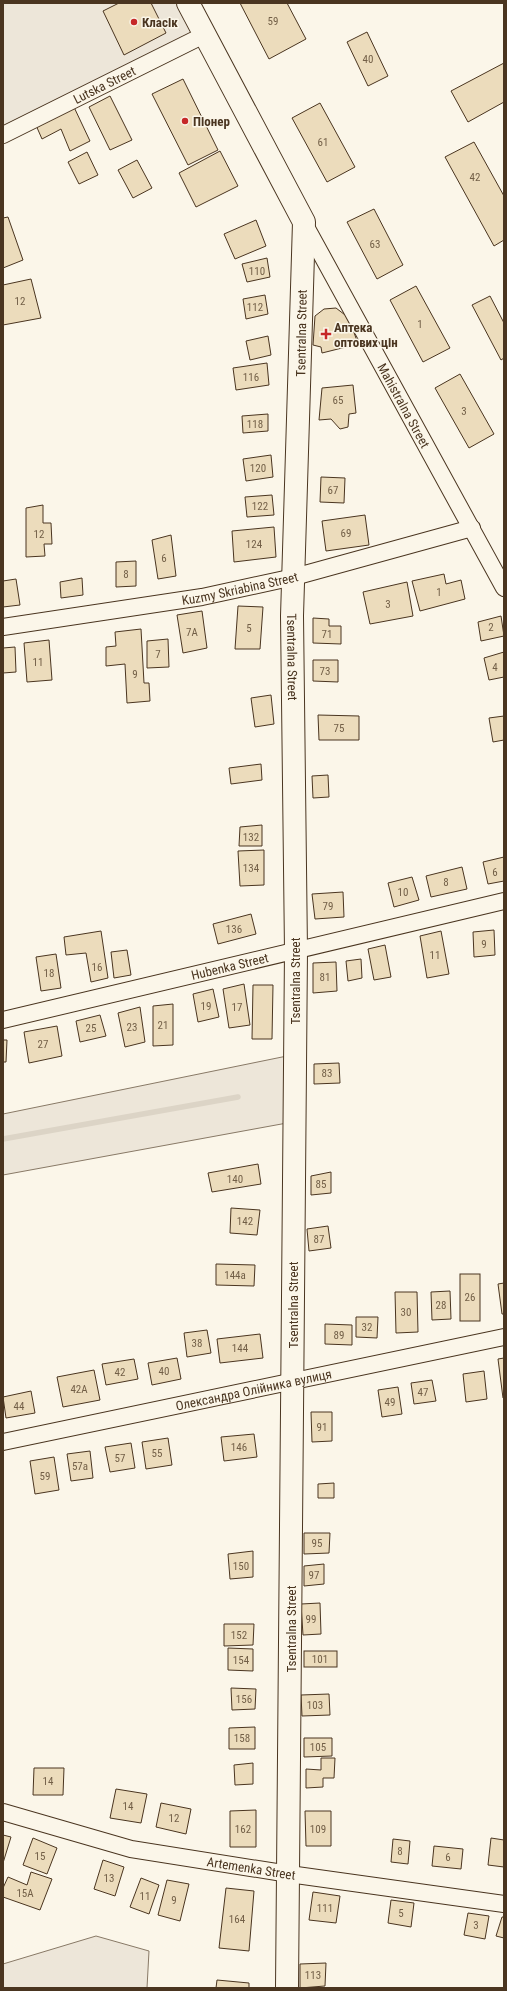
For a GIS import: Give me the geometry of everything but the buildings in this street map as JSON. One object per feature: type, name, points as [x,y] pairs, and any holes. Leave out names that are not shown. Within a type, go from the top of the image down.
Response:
[{"type":"main road","name":"Tsentralna Street","points":[[188,3],[304,222],[292,616],[296,951],[287,1988]]},
{"type":"street","name":"Lutska Street","points":[[3,135],[204,35]]},
{"type":"street","name":"Mahistralna Street","points":[[304,222],[504,588]]},
{"type":"street","name":"Kuzmy Skriabina Street","points":[[3,627],[202,597],[294,577],[472,528]]},
{"type":"street","name":"Hubenka Street","points":[[3,1020],[504,901]]},
{"type":"street","name":"Олександра Олійника вулиця","points":[[3,1442],[292,1383],[504,1337]]},
{"type":"street","name":"Artemenka Street","points":[[3,1812],[131,1849],[289,1874],[504,1904]]},
{"type":"shaded area","points":[[3,3],[181,3],[199,37],[3,135]]},
{"type":"shaded area","points":[[287,1056],[287,1123],[3,1175],[3,1114]]},
{"type":"shaded area","points":[[96,1936],[149,1951],[147,1988],[3,1988],[3,1964]]},
{"type":"waterway","points":[[3,1139],[238,1097]]},
{"type":"place","name":"Класік","points":[[134,22]]},
{"type":"place","name":"Піонер","points":[[185,121]]},
{"type":"place","name":"Аптека оптових цін","points":[[326,334]]}]
